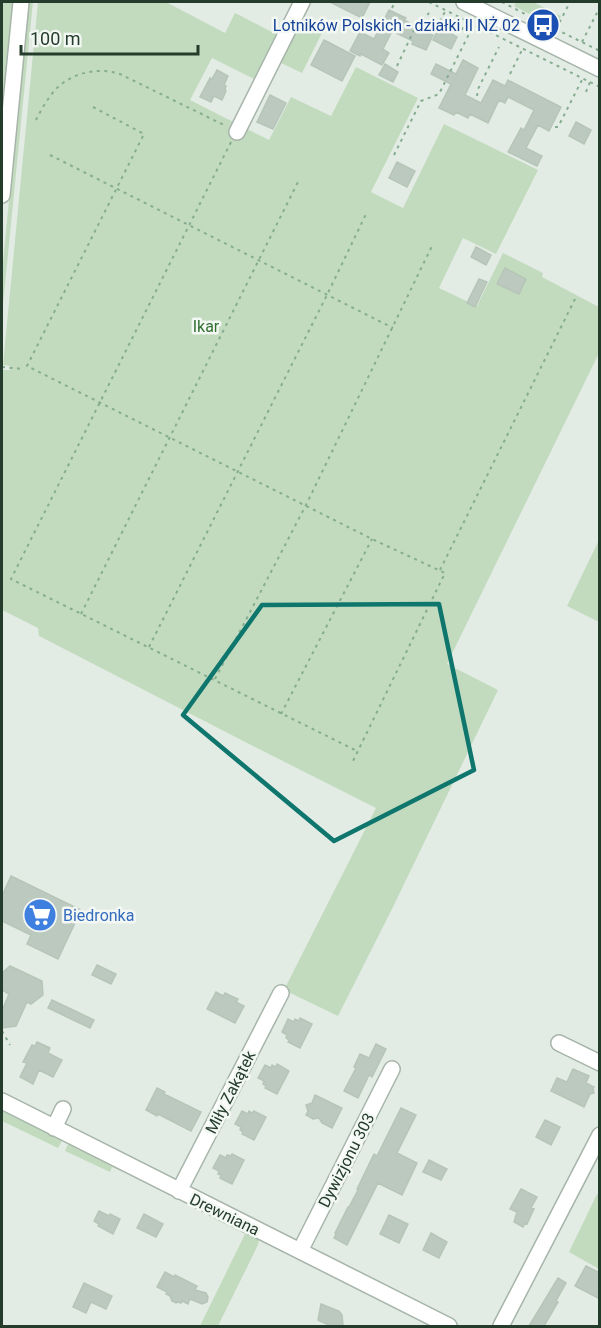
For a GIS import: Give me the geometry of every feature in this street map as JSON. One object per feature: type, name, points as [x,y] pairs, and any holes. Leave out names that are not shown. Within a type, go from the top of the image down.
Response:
[{"type":"street","points":[[2,195],[21,2]]},
{"type":"street","points":[[237,132],[302,2]]},
{"type":"street","points":[[465,2],[600,69]]},
{"type":"street","name":"Miły Zakątek","points":[[179,1191],[281,993]]},
{"type":"street","points":[[559,1043],[600,1063]]},
{"type":"street","name":"Dywizjonu 303","points":[[300,1251],[392,1069]]},
{"type":"street","name":"Drewniana","points":[[2,1101],[449,1326]]},
{"type":"street","points":[[54,1128],[63,1109]]},
{"type":"street","points":[[501,1326],[600,1135]]},
{"type":"path","points":[[392,8],[395,2]]},
{"type":"path","points":[[429,2],[600,87]]},
{"type":"path","points":[[505,2],[600,51]]},
{"type":"path","points":[[556,29],[570,2]]},
{"type":"path","points":[[582,42],[600,7]]},
{"type":"path","points":[[436,28],[446,10]]},
{"type":"path","points":[[397,66],[414,30],[429,13]]},
{"type":"path","points":[[462,30],[467,20]]},
{"type":"path","points":[[394,155],[421,101],[439,94],[469,34]]},
{"type":"path","points":[[477,96],[478,89],[499,47]]},
{"type":"path","points":[[510,74],[523,48]]},
{"type":"path","points":[[36,120],[50,95],[59,86],[88,71],[111,71],[237,132],[12,579],[357,752]]},
{"type":"path","points":[[555,127],[558,127],[583,78]]},
{"type":"path","points":[[586,92],[590,82]]},
{"type":"path","points":[[93,107],[144,134],[27,366],[372,539],[446,573],[352,763]]},
{"type":"path","points":[[50,156],[393,328]]},
{"type":"path","points":[[81,614],[299,180]]},
{"type":"path","points":[[149,648],[367,212]]},
{"type":"path","points":[[215,680],[306,506],[432,246]]},
{"type":"path","points":[[440,571],[575,299]]},
{"type":"path","points":[[2,367],[24,369]]},
{"type":"path","points":[[281,714],[372,539]]},
{"type":"path","points":[[2,1032],[10,1045]]},
{"type":"highlighted area","points":[[439,604],[474,770],[334,841],[183,715],[262,605]]},
{"type":"green space","points":[[2,2],[13,2],[5,88],[2,93]]},
{"type":"green space","points":[[28,2],[33,2],[2,315],[2,273]]},
{"type":"green space","name":"Ikar","points":[[38,2],[166,2],[225,33],[235,13],[278,35],[256,80],[212,58],[190,100],[269,140],[291,97],[331,116],[356,67],[418,98],[371,192],[403,208],[444,124],[538,170],[496,254],[463,238],[439,288],[477,306],[503,253],[543,273],[542,277],[599,307],[599,353],[447,664],[498,690],[338,1016],[284,990],[376,808],[39,636],[38,628],[2,610],[2,370],[10,370],[10,366],[3,365]]},
{"type":"green space","points":[[516,2],[533,2],[561,16],[556,27],[544,21],[546,16],[540,13],[537,18],[514,6]]},
{"type":"green space","points":[[299,17],[324,29],[302,73],[277,61]]},
{"type":"green space","points":[[599,540],[600,622],[567,606]]},
{"type":"green space","points":[[2,1107],[61,1137],[62,1141],[58,1148],[2,1121]]},
{"type":"green space","points":[[72,1143],[122,1168],[123,1172],[112,1167],[110,1172],[65,1151],[68,1144]]},
{"type":"green space","points":[[597,1194],[600,1195],[599,1269],[569,1252]]},
{"type":"green space","points":[[210,1213],[253,1233],[259,1240],[218,1326],[200,1326],[245,1234],[209,1216]]},
{"type":"building","points":[[330,2],[370,2],[362,18]]},
{"type":"building","points":[[389,10],[433,35],[426,50],[392,31],[383,49],[389,53],[382,65],[350,51],[360,32],[374,39]]},
{"type":"building","points":[[439,27],[457,37],[451,49],[433,40]]},
{"type":"building","points":[[324,40],[355,56],[342,81],[311,65]]},
{"type":"building","points":[[463,60],[478,68],[465,95],[481,103],[493,80],[505,86],[508,80],[561,107],[549,131],[538,125],[526,148],[542,156],[537,166],[508,152],[521,128],[524,130],[534,110],[508,97],[505,103],[499,100],[488,123],[470,114],[468,118],[439,108],[451,84],[431,74],[436,64],[456,74]]},
{"type":"building","points":[[385,64],[398,72],[393,82],[379,75]]},
{"type":"building","points":[[217,70],[228,76],[224,85],[226,91],[222,100],[214,96],[211,102],[200,97]]},
{"type":"building","points":[[270,95],[286,103],[273,129],[257,122]]},
{"type":"building","points":[[576,122],[591,130],[584,144],[569,136]]},
{"type":"building","points":[[397,162],[415,171],[407,187],[389,178]]},
{"type":"building","points":[[476,247],[491,255],[486,265],[471,257]]},
{"type":"building","points":[[505,268],[526,279],[519,294],[497,284]]},
{"type":"building","points":[[479,279],[487,282],[475,307],[467,303]]},
{"type":"building","name":"Biedronka","points":[[11,876],[81,910],[58,959],[27,944],[31,935],[2,921],[2,896]]},
{"type":"building","points":[[97,965],[116,974],[111,984],[92,975]]},
{"type":"building","points":[[10,966],[42,981],[43,995],[31,1004],[27,1002],[16,1026],[2,1028],[2,1011],[9,994],[2,990],[2,973]]},
{"type":"building","points":[[216,992],[238,999],[236,1002],[244,1006],[235,1023],[207,1009]]},
{"type":"building","points":[[52,1000],[94,1020],[90,1028],[48,1008]]},
{"type":"building","points":[[300,1018],[312,1024],[300,1048],[288,1042],[287,1035],[282,1032],[288,1019],[294,1022],[295,1019],[299,1021]]},
{"type":"building","points":[[37,1042],[50,1048],[48,1053],[62,1060],[53,1077],[39,1070],[33,1084],[20,1077],[27,1063],[23,1062],[32,1045],[35,1046]]},
{"type":"building","points":[[376,1044],[386,1049],[372,1077],[369,1075],[358,1098],[344,1091],[356,1068],[354,1067],[360,1054],[369,1058]]},
{"type":"building","points":[[277,1064],[289,1071],[277,1094],[265,1088],[264,1081],[258,1078],[265,1065],[271,1068],[272,1065],[276,1067]]},
{"type":"building","points":[[573,1069],[589,1076],[586,1083],[594,1087],[594,1093],[590,1094],[584,1107],[551,1091],[557,1078],[567,1082]]},
{"type":"building","points":[[157,1088],[165,1092],[164,1094],[201,1112],[191,1131],[146,1110]]},
{"type":"building","points":[[315,1095],[342,1108],[332,1128],[322,1123],[319,1118],[313,1119],[306,1115],[308,1111],[306,1105],[312,1103]]},
{"type":"building","points":[[401,1108],[416,1115],[397,1153],[417,1163],[402,1195],[378,1183],[347,1245],[334,1238],[335,1233],[374,1154],[377,1156]]},
{"type":"building","points":[[242,1111],[248,1114],[249,1111],[252,1113],[254,1111],[266,1117],[254,1140],[242,1134],[241,1127],[235,1124]]},
{"type":"building","points":[[545,1120],[560,1127],[551,1145],[536,1137]]},
{"type":"building","points":[[232,1154],[244,1160],[232,1184],[220,1178],[219,1171],[213,1168],[220,1155],[226,1158],[227,1155]]},
{"type":"building","points":[[429,1160],[447,1169],[441,1180],[423,1172]]},
{"type":"building","points":[[521,1189],[537,1197],[531,1208],[534,1209],[527,1224],[525,1223],[523,1227],[514,1222],[517,1212],[510,1209]]},
{"type":"building","points":[[99,1211],[120,1219],[113,1234],[98,1226],[99,1224],[94,1221]]},
{"type":"building","points":[[144,1214],[163,1224],[156,1237],[137,1228]]},
{"type":"building","points":[[389,1215],[408,1224],[399,1243],[380,1234]]},
{"type":"building","points":[[431,1233],[447,1242],[439,1258],[423,1250]]},
{"type":"building","points":[[586,1266],[600,1273],[600,1299],[575,1286]]},
{"type":"building","points":[[165,1272],[197,1286],[195,1290],[206,1293],[207,1302],[202,1304],[190,1299],[188,1304],[182,1301],[176,1303],[172,1301],[166,1294],[167,1292],[157,1287]]},
{"type":"building","points":[[558,1278],[566,1283],[544,1326],[529,1326]]},
{"type":"building","points":[[84,1283],[112,1296],[106,1309],[91,1302],[86,1313],[73,1307]]},
{"type":"building","points":[[321,1304],[339,1311],[342,1315],[343,1326],[331,1326],[318,1320]]},
{"type":"place","name":"Lotników Polskich - działki II NŻ 02","points":[[543,25]]},
{"type":"place","name":"Biedronka","points":[[40,915]]}]
